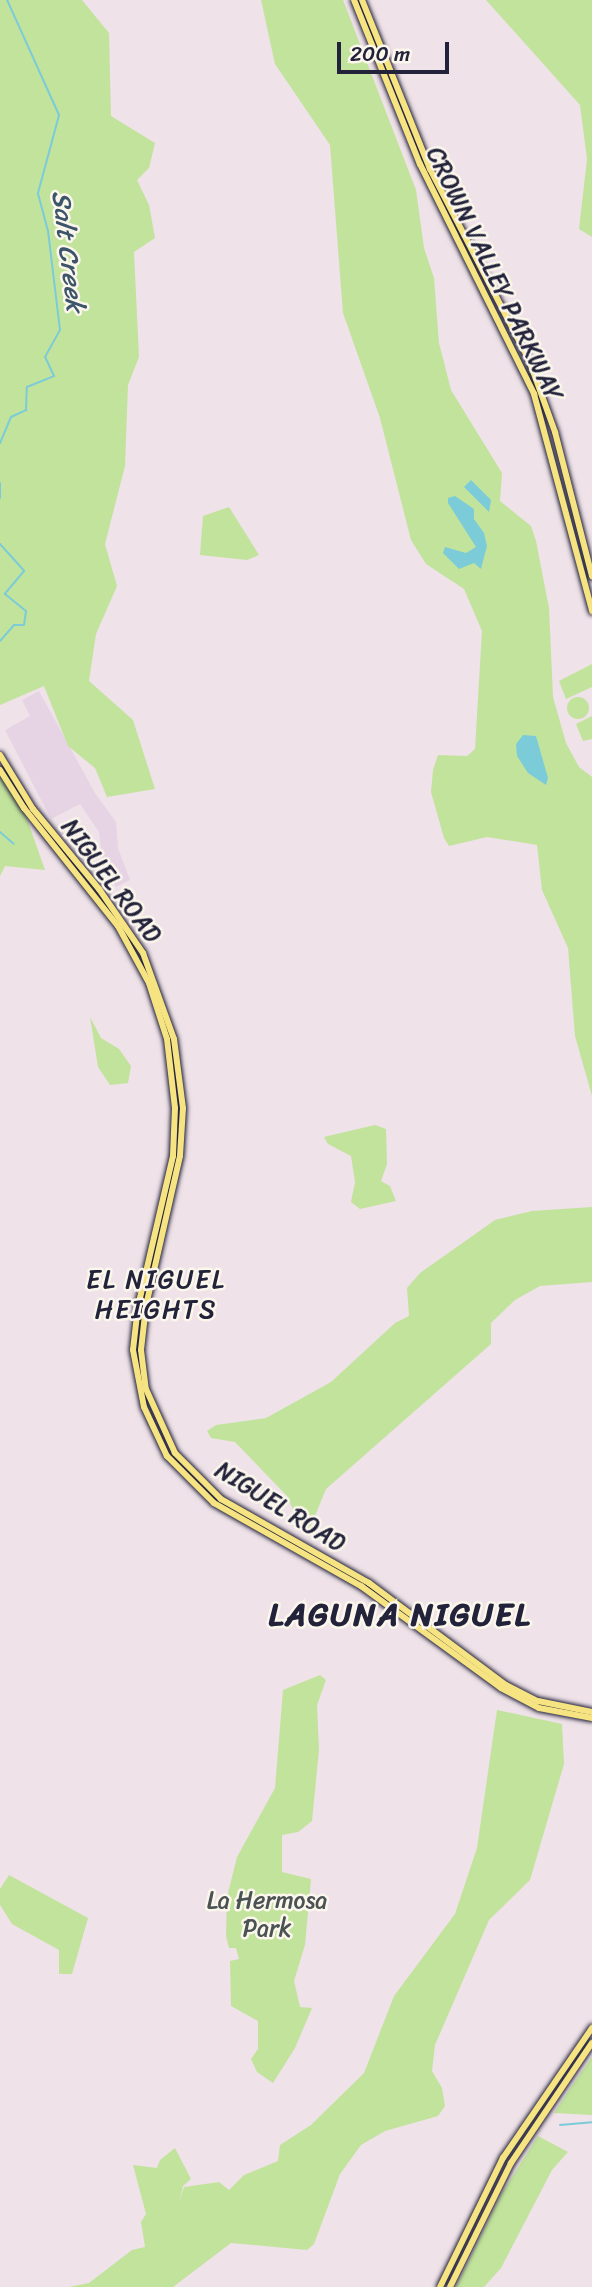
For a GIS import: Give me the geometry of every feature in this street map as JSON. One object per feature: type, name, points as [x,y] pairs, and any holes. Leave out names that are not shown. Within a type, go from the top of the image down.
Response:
[{"type":"main road","name":"CROWN VALLEY PARKWAY","points":[[354,0],[443,213],[504,326],[534,394],[592,611]]},
{"type":"main road","name":"CROWN VALLEY PARKWAY","points":[[362,0],[437,180],[538,382],[592,576]]},
{"type":"main road","points":[[358,10],[377,37],[377,60]]},
{"type":"main road","points":[[437,180],[443,213],[466,239]]},
{"type":"main road","name":"NIGUEL ROAD","points":[[0,755],[11,776],[143,953],[157,984],[180,1072],[180,1156],[142,1328],[146,1389],[175,1453],[205,1486],[369,1583],[506,1685],[538,1701],[592,1712]]},
{"type":"main road","points":[[1,772],[11,776]]},
{"type":"main road","name":"NIGUEL ROAD","points":[[1,772],[97,892],[125,936],[149,983],[173,1073],[173,1156],[135,1328],[133,1350],[144,1407],[167,1456],[196,1489],[340,1574],[521,1699],[561,1714],[592,1718]]},
{"type":"main road","points":[[297,1549],[323,1557],[340,1574]]},
{"type":"main road","points":[[440,2287],[510,2146],[592,2028]]},
{"type":"main road","points":[[450,2287],[511,2163],[592,2043]]},
{"type":"shaded area","points":[[39,691],[95,793],[116,822],[118,848],[130,880],[116,887],[103,867],[99,832],[80,804],[51,819],[5,730],[30,716],[22,700]]},
{"type":"green space","points":[[0,0],[82,0],[109,33],[111,116],[155,143],[149,168],[137,180],[149,205],[155,238],[134,252],[139,357],[128,385],[125,466],[105,544],[117,586],[96,634],[89,681],[133,720],[155,789],[107,797],[95,768],[68,746],[44,686],[0,705]]},
{"type":"green space","points":[[261,0],[343,0],[416,190],[424,248],[434,278],[439,343],[451,390],[502,473],[500,501],[531,526],[536,541],[549,608],[553,697],[566,743],[579,767],[592,777],[592,1096],[575,1036],[568,948],[542,890],[537,845],[487,837],[449,846],[444,838],[431,792],[433,770],[438,755],[467,756],[475,749],[482,631],[464,589],[426,564],[411,540],[380,418],[343,313],[330,145],[275,64]]},
{"type":"green space","points":[[486,0],[592,0],[592,237],[579,229],[587,159],[580,105]]},
{"type":"green space","points":[[229,507],[259,555],[247,560],[200,555],[203,516]]},
{"type":"green space","points":[[592,664],[592,687],[566,699],[559,681]]},
{"type":"green space","points":[[578,697],[586,700],[589,708],[586,716],[578,719],[570,716],[567,708],[570,700]]},
{"type":"green space","points":[[592,716],[592,739],[583,741],[576,724]]},
{"type":"green space","points":[[0,775],[25,813],[45,870],[5,866],[0,876]]},
{"type":"green space","points":[[90,1017],[101,1038],[119,1049],[131,1066],[128,1083],[110,1085],[98,1067]]},
{"type":"green space","points":[[375,1125],[386,1129],[387,1164],[381,1181],[390,1186],[396,1201],[360,1209],[351,1202],[355,1182],[351,1156],[328,1144],[324,1137]]},
{"type":"green space","points":[[592,1207],[592,1282],[540,1286],[515,1300],[491,1323],[491,1344],[326,1489],[310,1528],[303,1532],[287,1496],[235,1442],[211,1438],[207,1431],[216,1425],[266,1418],[331,1382],[395,1323],[409,1316],[407,1288],[420,1273],[495,1220],[532,1211]]},
{"type":"green space","name":"La Hermosa Park","points":[[320,1675],[326,1680],[317,1705],[319,1750],[312,1821],[298,1832],[282,1835],[282,1872],[311,1879],[305,1945],[294,1981],[300,2007],[312,2008],[295,2048],[273,2083],[257,2072],[251,2059],[258,2049],[258,2021],[231,2006],[230,1961],[239,1959],[236,1948],[229,1948],[226,1936],[227,1897],[237,1857],[275,1788],[283,1690]]},
{"type":"green space","points":[[497,1710],[562,1724],[564,1764],[530,1880],[489,1920],[435,2045],[432,2071],[442,2088],[445,2106],[438,2116],[385,2131],[361,2145],[340,2174],[314,2244],[307,2250],[231,2243],[173,2287],[69,2287],[89,2283],[132,2250],[145,2247],[141,2222],[146,2214],[133,2165],[157,2168],[160,2160],[175,2148],[191,2179],[183,2186],[179,2202],[184,2187],[219,2182],[229,2190],[244,2175],[278,2161],[280,2145],[311,2125],[364,2073],[394,1996],[455,1914],[477,1848]]},
{"type":"green space","points":[[9,1875],[88,1918],[72,1974],[59,1974],[59,1950],[12,1924],[0,1905],[0,1889]]},
{"type":"green space","points":[[592,2057],[592,2115],[554,2113],[573,2084]]},
{"type":"green space","points":[[538,2136],[568,2152],[552,2170],[501,2268],[484,2287],[456,2287],[502,2193]]},
{"type":"water","points":[[471,480],[491,500],[489,512],[464,487]]},
{"type":"water","points":[[455,496],[474,509],[474,519],[484,533],[487,546],[481,569],[474,563],[459,569],[443,553],[445,547],[466,553],[476,547],[448,503],[448,498]]},
{"type":"water","points":[[523,735],[536,736],[548,778],[546,785],[528,773],[517,756],[516,744]]},
{"type":"waterway","name":"Salt Creek","points":[[0,443],[11,417],[26,410],[27,387],[54,376],[45,357],[60,330],[48,231],[38,193],[59,115],[7,0]]},
{"type":"waterway","name":"Salt Creek","points":[[0,483],[0,498]]},
{"type":"waterway","name":"Salt Creek","points":[[0,544],[24,571],[5,594],[26,611],[24,625],[14,625],[0,641]]},
{"type":"waterway","points":[[0,832],[14,844]]},
{"type":"waterway","points":[[560,2125],[592,2122]]},
{"type":"district","name":"EL NIGUEL HEIGHTS","points":[[156,1295]]},
{"type":"district","name":"LAGUNA NIGUEL","points":[[400,1615]]}]
